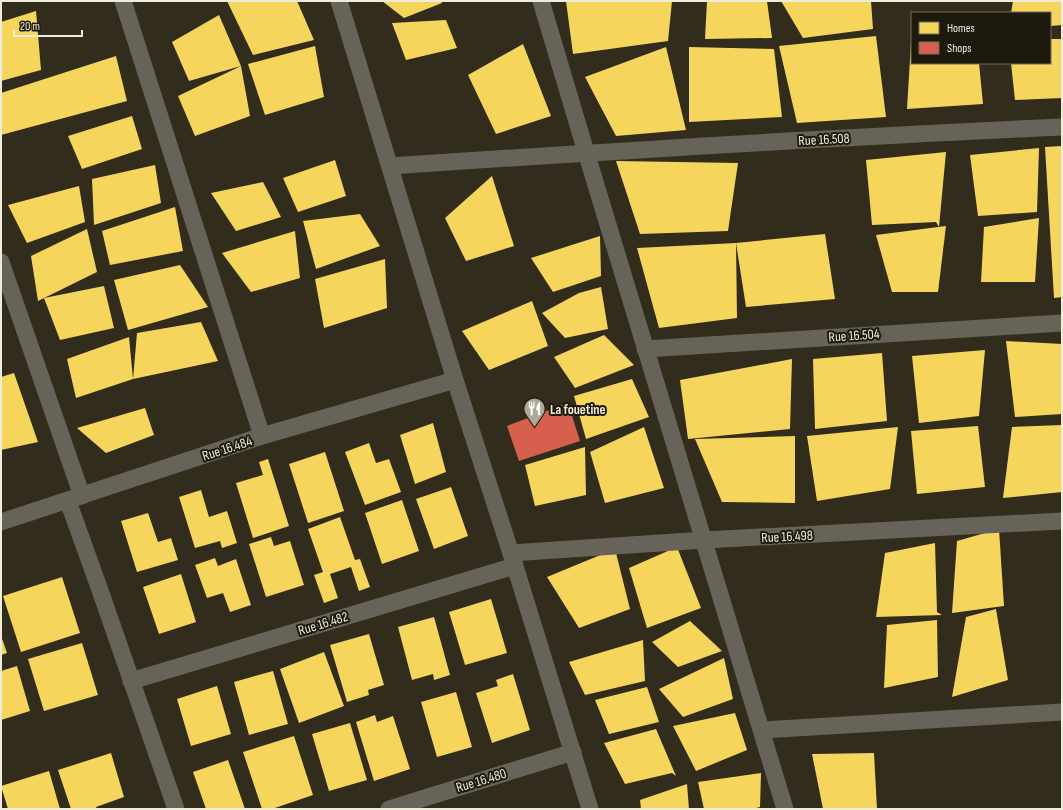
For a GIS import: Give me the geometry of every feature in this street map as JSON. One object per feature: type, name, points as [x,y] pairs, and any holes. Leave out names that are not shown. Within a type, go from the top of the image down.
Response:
[{"type":"street","points":[[123,1],[262,436]]},
{"type":"street","points":[[339,1],[455,380],[513,559],[590,809]]},
{"type":"street","points":[[541,1],[785,809]]},
{"type":"street","name":"Rue 16.508","points":[[390,166],[586,152],[900,134],[1062,127]]},
{"type":"street","points":[[1,262],[75,499],[101,593],[176,809]]},
{"type":"street","name":"Rue 16.504","points":[[645,349],[1062,322]]},
{"type":"street","name":"Rue 16.484","points":[[1,522],[75,499],[262,436],[455,380]]},
{"type":"street","name":"Rue 16.498","points":[[513,559],[704,540],[1062,521]]},
{"type":"street","name":"Rue 16.482","points":[[131,681],[513,559]]},
{"type":"street","points":[[762,730],[1062,712]]},
{"type":"street","name":"Rue 16.480","points":[[389,809],[573,752]]},
{"type":"building: Homes","points":[[227,1],[297,1],[314,40],[253,55]]},
{"type":"building: Homes","points":[[382,1],[441,1],[442,3],[404,18]]},
{"type":"building: Homes","points":[[566,1],[672,1],[668,41],[573,54]]},
{"type":"building: Homes","points":[[707,1],[767,1],[772,38],[705,39]]},
{"type":"building: Homes","points":[[781,1],[871,1],[873,29],[803,38]]},
{"type":"building: Homes","points":[[1013,1],[1062,1],[1062,25],[1051,26],[1051,12],[1011,12]]},
{"type":"building: Homes","points":[[36,11],[41,70],[1,81],[1,22]]},
{"type":"building: Homes","points":[[219,15],[241,66],[189,81],[172,42]]},
{"type":"building: Homes","points":[[446,20],[457,48],[406,60],[392,23]]},
{"type":"building: Homes","points":[[876,36],[886,117],[797,123],[779,46]]},
{"type":"building: Homes","points":[[1051,39],[1062,39],[1062,98],[1015,100],[1011,64],[1051,64]]},
{"type":"building: Homes","points":[[911,42],[911,64],[979,64],[983,104],[907,109]]},
{"type":"building: Homes","points":[[523,44],[551,116],[496,134],[468,75]]},
{"type":"building: Homes","points":[[315,46],[324,97],[265,115],[248,64]]},
{"type":"building: Homes","points":[[666,47],[686,130],[616,136],[585,77]]},
{"type":"building: Homes","points":[[689,47],[774,49],[782,117],[689,122]]},
{"type":"building: Homes","points":[[116,56],[127,101],[1,135],[1,93]]},
{"type":"building: Homes","points":[[241,66],[250,116],[195,136],[178,96]]},
{"type":"building: Homes","points":[[132,116],[142,149],[82,169],[68,136]]},
{"type":"building: Homes","points":[[1062,146],[1062,297],[1054,298],[1045,147]]},
{"type":"building: Homes","points":[[1039,148],[1037,212],[978,216],[970,155]]},
{"type":"building: Homes","points":[[946,152],[939,227],[936,222],[872,225],[866,160]]},
{"type":"building: Homes","points":[[335,160],[346,196],[298,212],[283,178]]},
{"type":"building: Homes","points":[[616,161],[738,163],[728,231],[640,234]]},
{"type":"building: Homes","points":[[155,165],[161,203],[94,225],[92,179]]},
{"type":"building: Homes","points":[[492,176],[514,246],[466,261],[445,218]]},
{"type":"building: Homes","points":[[263,182],[281,217],[236,231],[211,193]]},
{"type":"building: Homes","points":[[79,186],[85,222],[27,243],[8,205]]},
{"type":"building: Homes","points":[[175,207],[183,251],[110,265],[102,231]]},
{"type":"building: Homes","points":[[360,214],[380,246],[316,269],[303,221]]},
{"type":"building: Homes","points":[[1039,218],[1035,282],[981,282],[984,227]]},
{"type":"building: Homes","points":[[946,226],[938,292],[892,292],[876,235]]},
{"type":"building: Homes","points":[[87,229],[97,272],[38,301],[31,256]]},
{"type":"building: Homes","points":[[295,231],[300,278],[251,292],[222,253]]},
{"type":"building: Homes","points":[[825,234],[835,299],[746,307],[736,243]]},
{"type":"building: Homes","points":[[600,236],[601,276],[553,292],[531,258]]},
{"type":"building: Homes","points":[[736,243],[737,318],[659,328],[637,248]]},
{"type":"building: Homes","points":[[385,259],[387,308],[324,328],[315,279]]},
{"type":"building: Homes","points":[[180,265],[208,307],[128,330],[114,280]]},
{"type":"building: Homes","points":[[104,286],[114,328],[60,340],[44,298]]},
{"type":"building: Homes","points":[[601,287],[608,329],[565,338],[542,313],[579,293]]},
{"type":"building: Homes","points":[[532,301],[548,346],[489,370],[462,331]]},
{"type":"building: Homes","points":[[201,322],[218,361],[133,379],[137,333]]},
{"type":"building: Homes","points":[[604,335],[634,365],[575,388],[554,357]]},
{"type":"building: Homes","points":[[129,337],[133,379],[76,398],[67,359]]},
{"type":"building: Homes","points":[[1006,341],[1062,344],[1062,414],[1015,417]]},
{"type":"building: Homes","points":[[985,350],[979,416],[919,423],[912,356]]},
{"type":"building: Homes","points":[[882,353],[887,421],[815,429],[813,359]]},
{"type":"building: Homes","points":[[792,359],[790,429],[688,439],[680,380]]},
{"type":"building: Homes","points":[[14,373],[38,442],[1,450],[1,377]]},
{"type":"building: Homes","points":[[632,379],[649,417],[586,439],[574,396]]},
{"type":"building: Homes","points":[[145,408],[154,435],[106,453],[77,428]]},
{"type":"building: Homes","points":[[433,423],[446,472],[415,484],[400,435]]},
{"type":"building: Homes","points":[[1062,425],[1062,492],[1003,498],[1012,427]]},
{"type":"building: Homes","points":[[978,426],[985,487],[917,494],[911,431]]},
{"type":"building: Homes","points":[[644,427],[664,488],[605,503],[590,452]]},
{"type":"building: Homes","points":[[898,427],[890,489],[817,501],[807,436]]},
{"type":"building: Homes","points":[[795,436],[795,503],[722,502],[695,439]]},
{"type":"building: Homes","points":[[369,443],[376,463],[389,459],[401,492],[365,505],[345,452]]},
{"type":"building: Homes","points":[[585,447],[586,495],[535,506],[525,465]]},
{"type":"building: Homes","points":[[325,452],[344,511],[308,523],[289,464]]},
{"type":"building: Homes","points":[[268,459],[289,526],[253,538],[236,483],[263,475],[259,462]]},
{"type":"building: Homes","points":[[451,487],[468,536],[434,549],[416,499]]},
{"type":"building: Homes","points":[[201,490],[209,517],[227,511],[237,543],[222,548],[220,541],[195,548],[179,497]]},
{"type":"building: Homes","points":[[402,500],[419,551],[382,564],[365,513]]},
{"type":"building: Homes","points":[[148,513],[158,542],[171,538],[178,560],[137,572],[121,521]]},
{"type":"building: Homes","points":[[340,517],[355,560],[360,559],[370,587],[359,591],[351,567],[330,574],[338,598],[324,603],[314,575],[323,572],[308,529]]},
{"type":"building: Homes","points":[[999,529],[1004,606],[952,613],[957,541]]},
{"type":"building: Homes","points":[[271,537],[274,546],[290,541],[304,585],[266,597],[249,544]]},
{"type":"building: Homes","points":[[935,543],[937,612],[942,615],[876,617],[885,553]]},
{"type":"building: Homes","points":[[677,547],[701,608],[647,628],[629,568]]},
{"type":"building: Homes","points":[[615,549],[630,609],[579,628],[547,577]]},
{"type":"building: Homes","points":[[215,558],[218,566],[236,559],[251,605],[230,612],[223,593],[207,598],[195,565]]},
{"type":"building: Homes","points":[[181,574],[196,622],[159,634],[143,587]]},
{"type":"building: Homes","points":[[62,577],[80,633],[21,652],[3,596]]},
{"type":"building: Homes","points":[[491,599],[507,653],[465,665],[449,612]]},
{"type":"building: Homes","points":[[996,609],[1008,680],[952,697],[966,617]]},
{"type":"building: Homes","points":[[434,617],[450,675],[434,680],[433,674],[412,680],[398,627]]},
{"type":"building: Homes","points":[[937,620],[938,677],[884,688],[887,625]]},
{"type":"building: Homes","points":[[690,621],[722,651],[678,667],[652,642]]},
{"type":"building: Homes","points":[[369,634],[384,685],[368,690],[369,695],[347,702],[330,645]]},
{"type":"building: Homes","points":[[1,636],[7,653],[1,655]]},
{"type":"building: Homes","points":[[643,640],[645,681],[585,695],[569,662]]},
{"type":"building: Homes","points":[[82,643],[98,695],[44,711],[28,659]]},
{"type":"building: Homes","points":[[324,652],[344,706],[299,723],[280,669]]},
{"type":"building: Homes","points":[[724,658],[733,699],[683,717],[659,689]]},
{"type":"building: Homes","points":[[17,666],[30,711],[1,720],[1,671]]},
{"type":"building: Homes","points":[[273,671],[288,724],[249,735],[234,682]]},
{"type":"building: Homes","points":[[513,674],[530,730],[492,743],[476,693],[498,686],[496,680]]},
{"type":"building: Homes","points":[[217,686],[231,734],[191,746],[177,699]]},
{"type":"building: Homes","points":[[647,687],[659,722],[609,734],[595,700]]},
{"type":"building: Homes","points":[[456,692],[472,747],[437,757],[421,702]]},
{"type":"building: Homes","points":[[735,713],[747,750],[696,771],[673,726]]},
{"type":"building: Homes","points":[[375,715],[377,722],[393,716],[410,769],[374,781],[356,722]]},
{"type":"building: Homes","points":[[350,723],[367,780],[329,791],[312,734]]},
{"type":"building: Homes","points":[[656,729],[676,776],[672,773],[625,784],[604,743]]},
{"type":"building: Homes","points":[[294,736],[313,795],[272,809],[262,809],[243,752]]},
{"type":"building: Homes","points":[[111,753],[124,797],[96,807],[97,809],[71,809],[58,770]]},
{"type":"building: Homes","points":[[874,753],[877,809],[823,809],[812,754]]},
{"type":"building: Homes","points":[[228,760],[245,809],[206,809],[193,772]]},
{"type":"building: Homes","points":[[49,771],[60,809],[8,809],[1,786]]},
{"type":"building: Homes","points":[[761,773],[760,807],[753,809],[704,809],[698,782]]},
{"type":"building: Homes","points":[[687,784],[689,809],[641,809],[640,800]]},
{"type":"building: Shops","points":[[568,403],[580,441],[519,461],[507,426]]},
{"type":"place","name":"La fouetine","points":[[535,428]]}]
